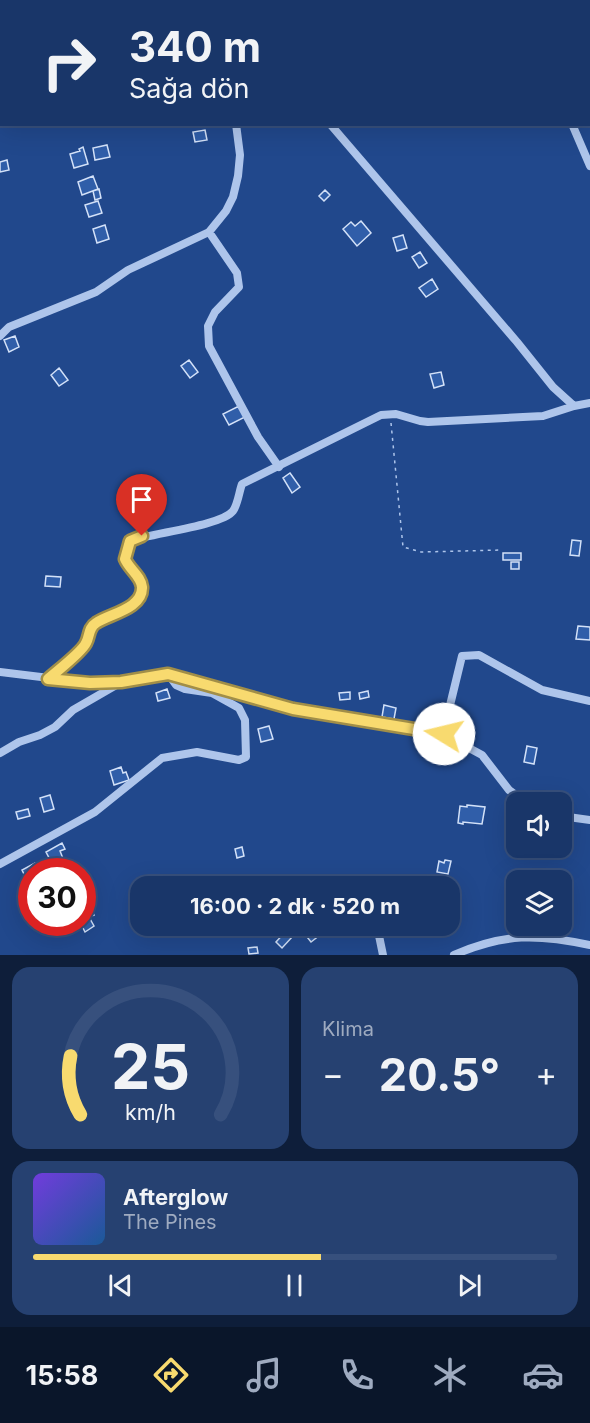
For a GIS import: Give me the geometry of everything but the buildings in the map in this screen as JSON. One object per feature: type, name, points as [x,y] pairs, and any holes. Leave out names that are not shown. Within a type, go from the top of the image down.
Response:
[{"type":"street","points":[[0,336],[9,327],[96,292],[128,270],[209,232],[226,211],[233,197],[240,155],[236,126]]},
{"type":"street","points":[[332,126],[553,387],[574,406]]},
{"type":"street","points":[[573,126],[590,166]]},
{"type":"street","points":[[209,232],[237,273],[239,287],[215,312],[208,326],[209,346],[258,437],[279,467]]},
{"type":"street","points":[[48,679],[86,644],[90,628],[94,623],[138,600],[142,588],[139,578],[125,559],[130,541],[142,536],[180,530],[225,517],[233,510],[242,484],[381,415],[396,414],[429,422],[543,416],[590,403]]},
{"type":"street","points":[[444,734],[462,656],[479,655],[542,690],[590,701]]},
{"type":"street","points":[[0,672],[90,683],[121,682],[168,674],[293,709],[444,734],[482,755],[512,792]]},
{"type":"street","points":[[0,864],[95,812],[162,758],[197,752],[239,760],[246,757],[245,720],[239,708],[212,693],[185,689],[176,685],[168,674]]},
{"type":"street","points":[[0,753],[19,742],[55,727],[73,710],[121,682]]},
{"type":"street","points":[[572,818],[590,820]]},
{"type":"street","points":[[379,936],[383,955]]},
{"type":"street","points":[[454,955],[508,938],[550,937],[590,945]]},
{"type":"path","points":[[390,416],[403,547],[421,552],[501,550]]},
{"type":"route","points":[[142,536],[130,541],[125,559],[139,578],[142,588],[138,600],[94,623],[90,628],[86,644],[48,679],[90,683],[121,682],[168,674],[293,709],[444,734]]}]
